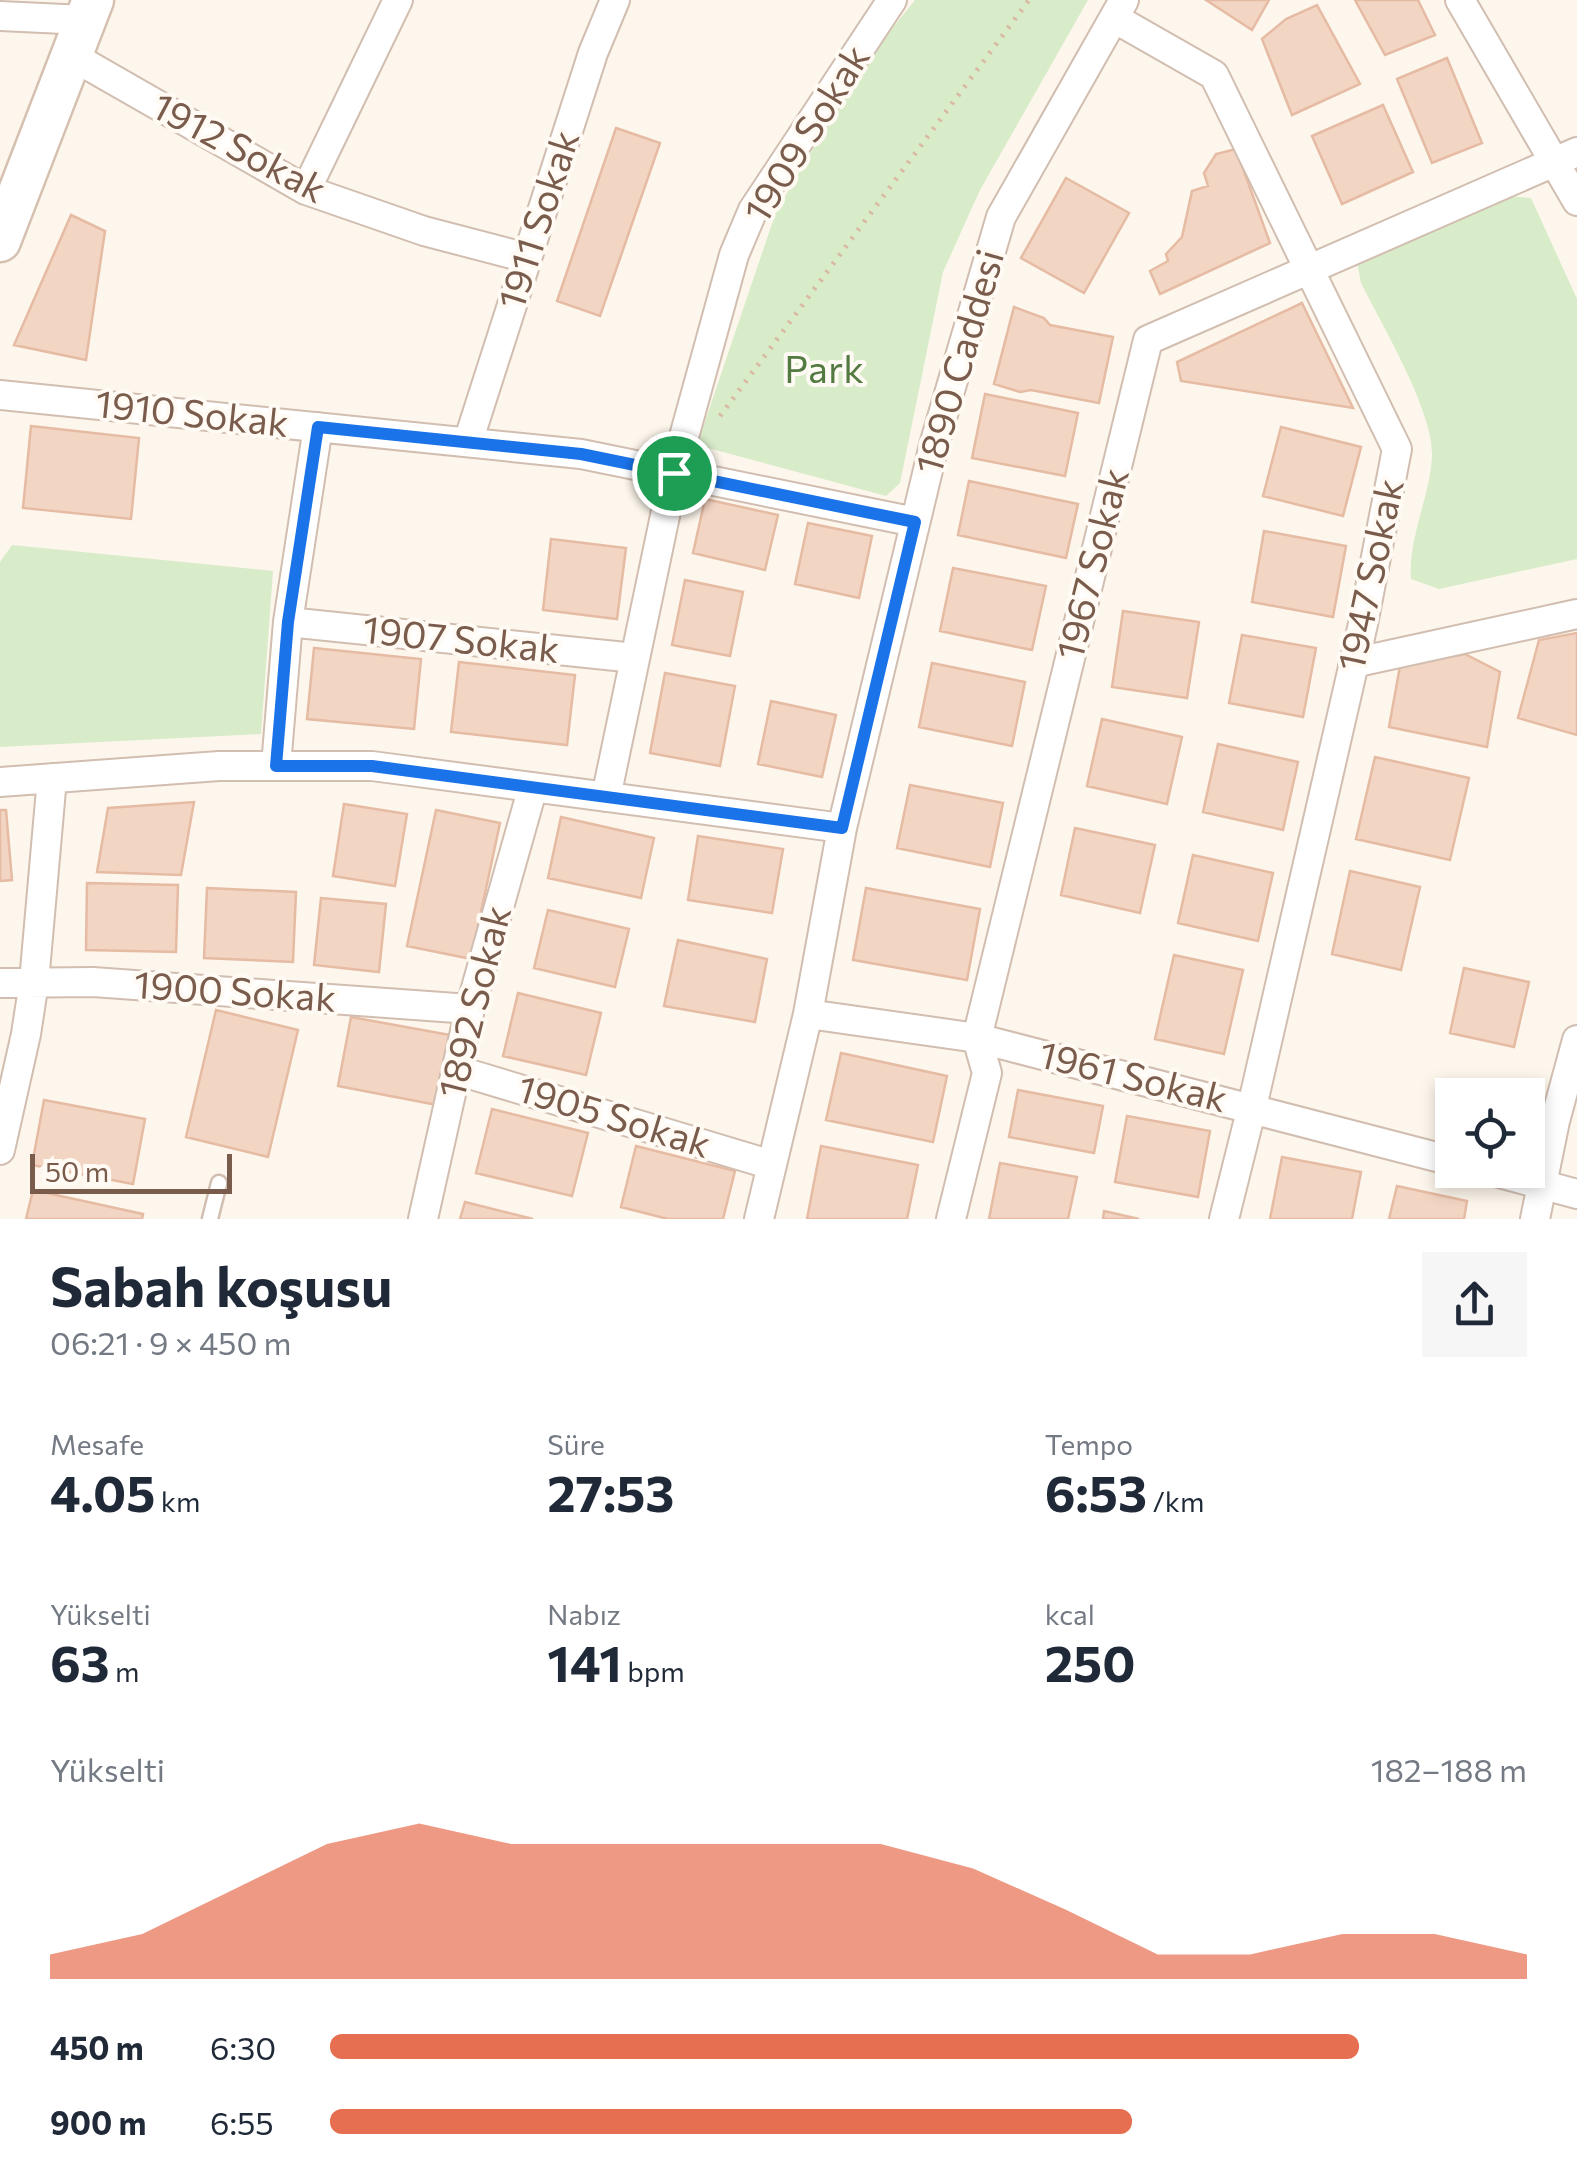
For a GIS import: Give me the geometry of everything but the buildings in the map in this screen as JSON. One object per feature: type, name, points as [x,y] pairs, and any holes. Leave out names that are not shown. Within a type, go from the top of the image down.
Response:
[{"type":"street","points":[[306,190],[398,0]]},
{"type":"street","name":"1911 Sokak","points":[[468,442],[593,53],[615,0]]},
{"type":"street","name":"1909 Sokak","points":[[606,797],[674,473],[734,255],[753,210],[892,0]]},
{"type":"street","points":[[1460,0],[1566,158],[1577,201]]},
{"type":"street","name":"1947 Sokak","points":[[1119,9],[1214,74],[1396,450],[1353,664],[1224,1219]]},
{"type":"street","name":"1890 Caddesi","points":[[759,1219],[808,1014],[842,828],[934,445],[1002,217],[1119,9]]},
{"type":"street","points":[[0,16],[83,25],[0,241]]},
{"type":"street","name":"1912 Sokak","points":[[83,25],[306,190],[424,231],[527,258]]},
{"type":"street","name":"1967 Sokak","points":[[951,1219],[987,1073],[978,1038],[1148,340],[1566,158]]},
{"type":"street","name":"1910 Sokak","points":[[0,395],[581,454],[915,522]]},
{"type":"street","points":[[276,766],[288,622],[318,427]]},
{"type":"street","points":[[1353,664],[1577,614]]},
{"type":"street","name":"1907 Sokak","points":[[288,622],[635,658]]},
{"type":"street","points":[[0,782],[219,766],[372,766],[842,828]]},
{"type":"street","points":[[0,1150],[34,982],[52,778]]},
{"type":"street","name":"1892 Sokak","points":[[423,1219],[470,1010],[533,787]]},
{"type":"street","name":"1900 Sokak","points":[[0,983],[114,983],[470,1010]]},
{"type":"street","name":"1961 Sokak","points":[[808,1014],[978,1038],[1435,1155]]},
{"type":"street","points":[[1545,1168],[1577,1040]]},
{"type":"street","name":"1905 Sokak","points":[[456,1070],[772,1165]]},
{"type":"street","points":[[1545,1185],[1577,1194]]},
{"type":"street","points":[[1535,1219],[1540,1188]]},
{"type":"lane","points":[[210,1219],[219,1183]]},
{"type":"path","points":[[719,417],[1029,0]]},
{"type":"green space","name":"Park","points":[[915,0],[1088,0],[980,190],[943,272],[900,483],[886,496],[697,445],[776,212],[859,70]]},
{"type":"green space","points":[[1508,196],[1531,198],[1577,299],[1577,559],[1439,589],[1411,579],[1413,548],[1432,456],[1425,416],[1361,283],[1357,262]]},
{"type":"green space","points":[[12,545],[273,571],[261,734],[0,747],[0,562]]},
{"type":"route","points":[[318,427],[581,454],[674,473],[915,522],[842,828],[372,766],[276,766],[288,622],[318,427]]}]
